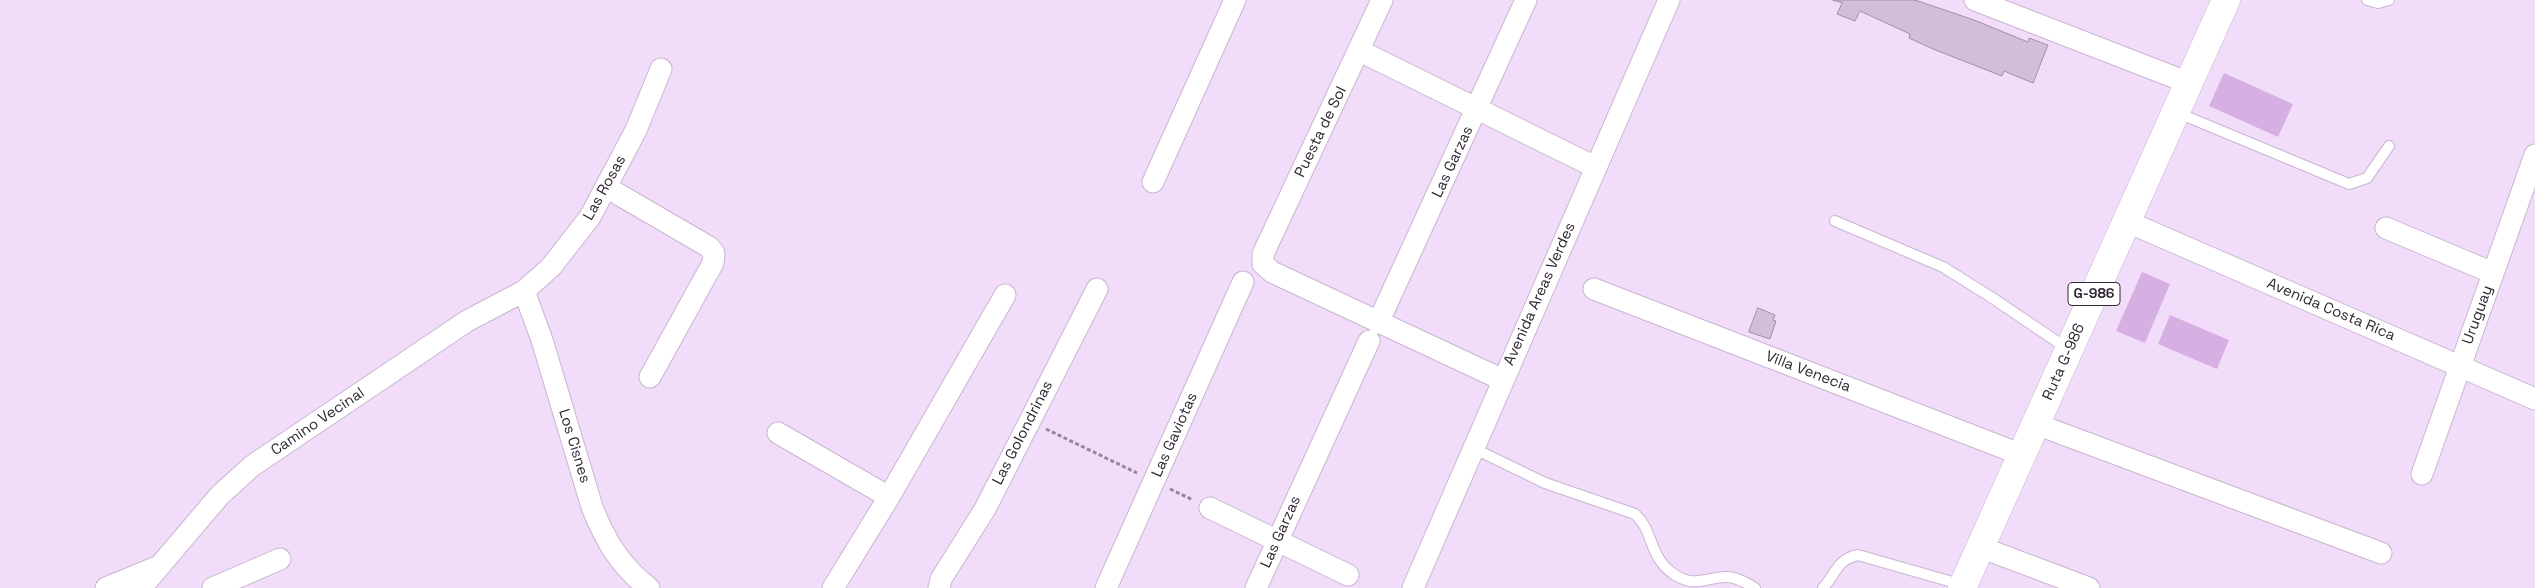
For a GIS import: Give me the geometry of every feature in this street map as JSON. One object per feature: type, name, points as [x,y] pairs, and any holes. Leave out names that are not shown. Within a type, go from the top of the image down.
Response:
[{"type":"main road","name":"Ruta G-986","points":[[1963,587],[2226,0]]},
{"type":"street","points":[[1153,182],[1236,0]]},
{"type":"street","name":"Puesta de Sol","points":[[1373,332],[1272,272],[1263,264],[1263,254],[1360,51],[1382,0]]},
{"type":"street","name":"Las Garzas","points":[[1256,588],[1373,332],[1478,110],[1526,0]]},
{"type":"street","name":"Avenida Areas Verdes","points":[[1413,588],[1669,0]]},
{"type":"street","points":[[1975,0],[2189,84]]},
{"type":"street","points":[[1360,51],[1595,167]]},
{"type":"street","name":"Las Rosas","points":[[524,291],[539,279],[566,251],[590,217],[636,130],[661,69]]},
{"type":"street","name":"Uruguay","points":[[2422,474],[2493,273],[2530,188],[2535,156]]},
{"type":"street","points":[[606,186],[709,247],[714,253],[713,263],[650,377]]},
{"type":"street","name":"Avenida Costa Rica","points":[[2128,222],[2535,399]]},
{"type":"street","points":[[2386,228],[2493,273]]},
{"type":"street","name":"Las Gaviotas","points":[[1106,588],[1244,282]]},
{"type":"street","name":"Las Golondrinas","points":[[941,581],[985,509],[1097,289]]},
{"type":"street","name":"Villa Venecia","points":[[1594,289],[2022,455]]},
{"type":"street","name":"Camino Vecinal","points":[[141,588],[220,495],[252,466],[467,321],[524,291]]},
{"type":"street","name":"Los Cisnes","points":[[524,291],[542,340],[592,507],[603,534],[618,558],[649,588]]},
{"type":"street","points":[[833,588],[889,497],[1005,295]]},
{"type":"street","points":[[1373,332],[1503,380]]},
{"type":"street","points":[[2036,424],[2381,553]]},
{"type":"street","points":[[778,433],[889,497]]},
{"type":"street","points":[[1210,508],[1348,575]]},
{"type":"street","points":[[1980,548],[2089,588]]},
{"type":"street","points":[[213,588],[280,559]]},
{"type":"street","points":[[106,588],[159,566]]},
{"type":"lane","points":[[2367,0],[2378,3],[2389,0]]},
{"type":"lane","points":[[2176,112],[2350,184],[2362,181],[2371,174],[2389,146]]},
{"type":"lane","points":[[1836,221],[1942,267],[1991,297],[2069,350]]},
{"type":"lane","points":[[1474,448],[1546,483],[1635,514],[1645,525],[1659,559],[1683,580],[1701,582],[1733,577],[1755,588]]},
{"type":"lane","points":[[1823,588],[1839,564],[1858,555],[1963,587]]},
{"type":"path","points":[[1030,421],[1210,508]]},
{"type":"shaded area","points":[[2224,73],[2293,104],[2278,137],[2209,106]]},
{"type":"shaded area","points":[[2142,272],[2170,284],[2145,343],[2116,331]]},
{"type":"shaded area","points":[[2170,315],[2229,340],[2217,369],[2158,344]]},
{"type":"building","points":[[1833,0],[1915,0],[1974,20],[2028,42],[2029,38],[2048,45],[2033,83],[2004,71],[2002,76],[1933,49],[1909,38],[1910,34],[1860,11],[1855,21],[1837,14],[1842,3]]},
{"type":"building","points":[[1758,308],[1775,315],[1773,320],[1776,321],[1770,339],[1749,332]]}]
